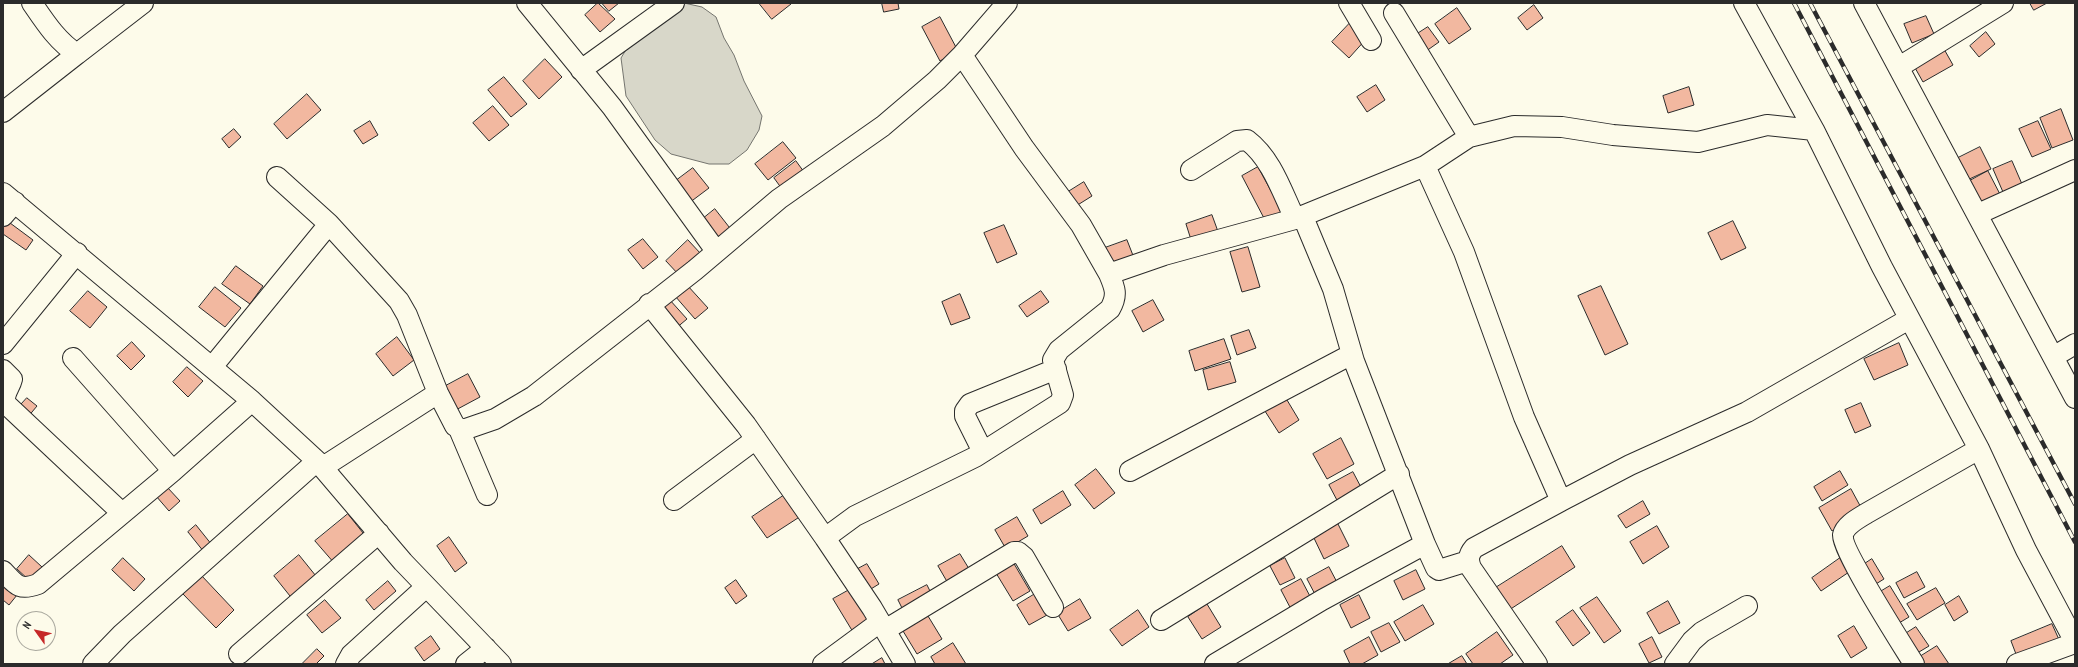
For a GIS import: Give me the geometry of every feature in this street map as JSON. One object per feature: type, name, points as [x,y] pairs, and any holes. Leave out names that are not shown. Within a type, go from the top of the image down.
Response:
[{"type":"street","points":[[32,3],[55,37],[77,54]]},
{"type":"street","points":[[3,112],[143,3]]},
{"type":"street","points":[[527,3],[612,107],[716,251]]},
{"type":"street","points":[[581,70],[674,3]]},
{"type":"street","points":[[459,429],[469,428],[495,419],[534,396],[779,199],[883,126],[937,80],[962,55],[1007,3]]},
{"type":"street","points":[[1349,3],[1371,40]]},
{"type":"street","points":[[1744,3],[1814,130],[1909,319],[1979,449],[2026,550],[2075,643],[2017,664]]},
{"type":"street","points":[[1864,3],[2075,398]]},
{"type":"street","points":[[1899,67],[2004,3]]},
{"type":"street","points":[[1394,13],[1469,137]]},
{"type":"street","points":[[825,538],[855,516],[983,452],[1060,403],[1063,395],[1054,360],[1056,353],[1110,309],[1116,300],[1115,287],[1109,274],[1081,225],[1024,148],[962,55]]},
{"type":"street","points":[[1109,274],[1164,255],[1299,218],[1425,166],[1469,137],[1514,126],[1562,127],[1613,135],[1698,142],[1767,125],[1814,130]]},
{"type":"street","points":[[1192,170],[1237,141],[1247,140],[1262,154],[1299,218],[1333,289],[1352,354],[1425,544],[1436,568],[1439,570],[1468,561]]},
{"type":"street","points":[[1425,166],[1464,252],[1524,417],[1560,501]]},
{"type":"street","points":[[1978,214],[2075,170]]},
{"type":"street","points":[[277,177],[329,224],[399,301],[407,315],[438,393],[455,426],[459,429],[487,495]]},
{"type":"street","points":[[7,204],[77,253],[252,401],[320,464],[426,587],[501,664]]},
{"type":"street","points":[[212,367],[329,224]]},
{"type":"street","points":[[3,344],[77,253]]},
{"type":"street","points":[[649,304],[756,439],[825,538],[905,664]]},
{"type":"street","points":[[1537,664],[1471,568],[1468,561],[1469,554],[1474,548],[1630,465],[1746,412],[1909,319]]},
{"type":"street","points":[[2053,357],[2075,344]]},
{"type":"street","points":[[1130,471],[1352,354]]},
{"type":"street","points":[[72,358],[173,471]]},
{"type":"street","points":[[983,452],[965,416],[966,407],[970,404],[1056,369]]},
{"type":"street","points":[[3,370],[12,379],[5,394],[4,400],[6,404],[122,513]]},
{"type":"street","points":[[94,664],[122,634],[320,464],[391,425],[438,393]]},
{"type":"street","points":[[3,571],[21,588],[27,588],[38,584],[173,471],[252,401]]},
{"type":"street","points":[[674,500],[756,439]]},
{"type":"street","points":[[1914,664],[1858,570],[1845,544],[1843,538],[1844,533],[1850,525],[1867,513],[1979,449]]},
{"type":"street","points":[[1161,620],[1399,474]]},
{"type":"street","points":[[239,654],[379,533]]},
{"type":"street","points":[[1215,664],[1322,600],[1425,544]]},
{"type":"street","points":[[823,664],[882,626],[1014,552],[1018,552],[1024,557],[1053,607]]},
{"type":"street","points":[[346,664],[352,655],[426,587]]},
{"type":"street","points":[[1675,664],[1692,641],[1702,632],[1747,606]]},
{"type":"street","points":[[466,664],[486,648]]},
{"type":"shaded area","points":[[684,3],[702,7],[716,17],[724,38],[734,55],[744,81],[762,116],[759,130],[747,150],[729,164],[709,164],[671,154],[655,140],[626,96],[621,58],[627,48]]},
{"type":"building","points":[[598,3],[615,19],[600,32],[585,15]]},
{"type":"building","points":[[602,3],[619,3],[609,11]]},
{"type":"building","points":[[759,3],[791,3],[791,4],[772,19]]},
{"type":"building","points":[[882,3],[898,3],[899,9],[884,12]]},
{"type":"building","points":[[2030,3],[2047,3],[2034,10]]},
{"type":"building","points":[[1534,5],[1543,18],[1527,30],[1518,18]]},
{"type":"building","points":[[1457,8],[1471,29],[1449,44],[1435,24]]},
{"type":"building","points":[[1926,16],[1934,34],[1912,43],[1904,24]]},
{"type":"building","points":[[940,17],[958,51],[940,61],[922,27]]},
{"type":"building","points":[[1350,23],[1367,38],[1349,58],[1332,42]]},
{"type":"building","points":[[1428,27],[1439,42],[1422,54],[1411,38]]},
{"type":"building","points":[[1986,32],[1995,44],[1979,57],[1970,46]]},
{"type":"building","points":[[1944,49],[1953,65],[1923,82],[1914,66]]},
{"type":"building","points":[[545,59],[562,77],[539,99],[523,81]]},
{"type":"building","points":[[504,77],[527,104],[511,117],[488,90]]},
{"type":"building","points":[[1376,85],[1385,100],[1367,112],[1357,97]]},
{"type":"building","points":[[1689,87],[1694,105],[1668,113],[1663,96]]},
{"type":"building","points":[[307,94],[321,110],[287,139],[274,124]]},
{"type":"building","points":[[493,106],[509,125],[489,141],[473,123]]},
{"type":"building","points":[[2061,109],[2073,140],[2052,148],[2040,118]]},
{"type":"building","points":[[370,121],[378,135],[363,144],[354,131]]},
{"type":"building","points":[[2038,121],[2051,149],[2032,157],[2019,129]]},
{"type":"building","points":[[234,129],[241,137],[229,148],[222,139]]},
{"type":"building","points":[[783,142],[796,158],[768,180],[755,164]]},
{"type":"building","points":[[1980,147],[1991,169],[1963,182],[1952,161]]},
{"type":"building","points":[[796,161],[804,172],[782,189],[774,178]]},
{"type":"building","points":[[2012,161],[2025,191],[2006,199],[1993,169]]},
{"type":"building","points":[[1258,167],[1283,213],[1266,222],[1242,176]]},
{"type":"building","points":[[693,168],[709,188],[685,206],[669,186]]},
{"type":"building","points":[[1988,171],[2003,200],[1981,212],[1966,183]]},
{"type":"building","points":[[1084,182],[1092,196],[1076,206],[1068,192]]},
{"type":"building","points":[[715,209],[733,232],[718,244],[699,222]]},
{"type":"building","points":[[1212,215],[1220,237],[1193,246],[1186,224]]},
{"type":"building","points":[[6,220],[33,240],[26,250],[3,234],[3,225]]},
{"type":"building","points":[[1733,221],[1746,248],[1721,260],[1708,233]]},
{"type":"building","points":[[1004,225],[1017,254],[997,263],[984,233]]},
{"type":"building","points":[[643,239],[658,257],[643,269],[628,250]]},
{"type":"building","points":[[688,240],[701,254],[679,275],[666,261]]},
{"type":"building","points":[[1127,240],[1134,258],[1109,268],[1102,249]]},
{"type":"building","points":[[1248,247],[1260,287],[1242,292],[1230,252]]},
{"type":"building","points":[[236,266],[263,286],[250,304],[222,284]]},
{"type":"building","points":[[687,285],[708,308],[695,319],[675,296]]},
{"type":"building","points":[[1601,286],[1628,344],[1605,355],[1578,296]]},
{"type":"building","points":[[215,287],[241,308],[225,327],[199,307]]},
{"type":"building","points":[[88,291],[107,307],[90,328],[70,311]]},
{"type":"building","points":[[1041,291],[1049,302],[1027,317],[1019,306]]},
{"type":"building","points":[[960,294],[970,318],[951,325],[942,302]]},
{"type":"building","points":[[669,299],[687,319],[675,329],[658,309]]},
{"type":"building","points":[[1153,300],[1164,320],[1143,332],[1132,311]]},
{"type":"building","points":[[1249,330],[1256,348],[1237,355],[1231,336]]},
{"type":"building","points":[[397,337],[414,360],[393,376],[376,354]]},
{"type":"building","points":[[1224,339],[1231,359],[1195,371],[1189,351]]},
{"type":"building","points":[[132,342],[145,356],[131,370],[117,356]]},
{"type":"building","points":[[1899,343],[1908,365],[1874,380],[1864,359]]},
{"type":"building","points":[[1230,362],[1236,382],[1208,390],[1203,370]]},
{"type":"building","points":[[187,367],[203,381],[188,397],[173,382]]},
{"type":"building","points":[[468,374],[480,397],[452,412],[440,389]]},
{"type":"building","points":[[1284,395],[1299,420],[1279,433],[1263,408]]},
{"type":"building","points":[[27,398],[37,406],[27,418],[17,409]]},
{"type":"building","points":[[1861,403],[1871,426],[1855,433],[1845,410]]},
{"type":"building","points":[[1341,438],[1354,464],[1327,479],[1313,454]]},
{"type":"building","points":[[1096,469],[1115,493],[1094,509],[1075,485]]},
{"type":"building","points":[[1840,471],[1848,485],[1822,501],[1814,487]]},
{"type":"building","points":[[1353,472],[1363,491],[1339,504],[1329,485]]},
{"type":"building","points":[[167,487],[180,501],[169,511],[156,496]]},
{"type":"building","points":[[1851,489],[1864,513],[1832,531],[1819,508]]},
{"type":"building","points":[[1063,491],[1071,505],[1041,524],[1033,510]]},
{"type":"building","points":[[786,494],[801,516],[767,538],[752,517]]},
{"type":"building","points":[[1643,501],[1650,514],[1626,528],[1618,516]]},
{"type":"building","points":[[348,514],[367,538],[335,564],[315,541]]},
{"type":"building","points":[[1017,517],[1028,536],[1006,549],[995,530]]},
{"type":"building","points":[[1338,524],[1349,546],[1324,559],[1313,536]]},
{"type":"building","points":[[196,525],[212,545],[204,552],[188,532]]},
{"type":"building","points":[[1657,526],[1669,547],[1643,564],[1630,542]]},
{"type":"building","points":[[449,537],[467,563],[455,572],[437,546]]},
{"type":"building","points":[[1562,546],[1575,567],[1503,614],[1489,592]]},
{"type":"building","points":[[960,554],[971,572],[949,585],[938,566]]},
{"type":"building","points":[[29,555],[42,567],[30,581],[17,569]]},
{"type":"building","points":[[299,555],[320,581],[294,601],[274,576]]},
{"type":"building","points":[[1843,556],[1852,570],[1821,591],[1812,578]]},
{"type":"building","points":[[123,558],[145,579],[134,591],[112,570]]},
{"type":"building","points":[[1285,558],[1295,578],[1280,585],[1270,566]]},
{"type":"building","points":[[1872,559],[1884,579],[1871,587],[1860,567]]},
{"type":"building","points":[[1013,562],[1030,591],[1013,601],[996,573]]},
{"type":"building","points":[[867,564],[879,584],[866,592],[854,571]]},
{"type":"building","points":[[1329,567],[1340,588],[1318,600],[1307,579]]},
{"type":"building","points":[[1416,570],[1425,589],[1403,600],[1394,581]]},
{"type":"building","points":[[1917,572],[1925,587],[1904,598],[1896,583]]},
{"type":"building","points":[[201,575],[234,610],[216,628],[182,593]]},
{"type":"building","points":[[1301,579],[1313,602],[1293,613],[1281,590]]},
{"type":"building","points":[[736,580],[747,596],[736,604],[725,588]]},
{"type":"building","points":[[388,581],[396,591],[374,610],[366,600]]},
{"type":"building","points":[[927,585],[934,599],[905,614],[898,600]]},
{"type":"building","points":[[6,586],[17,595],[9,605],[3,600],[3,589]]},
{"type":"building","points":[[1890,586],[1909,617],[1894,626],[1875,595]]},
{"type":"building","points":[[1936,588],[1945,603],[1917,620],[1907,604]]},
{"type":"building","points":[[851,589],[870,622],[853,632],[833,599]]},
{"type":"building","points":[[1035,594],[1047,615],[1029,625],[1017,605]]},
{"type":"building","points":[[1359,595],[1370,618],[1351,628],[1340,605]]},
{"type":"building","points":[[1959,596],[1968,612],[1954,621],[1945,605]]},
{"type":"building","points":[[1597,597],[1621,631],[1604,643],[1580,608]]},
{"type":"building","points":[[1080,599],[1091,618],[1068,631],[1057,613]]},
{"type":"building","points":[[325,600],[341,618],[322,633],[307,615]]},
{"type":"building","points":[[1668,601],[1680,623],[1659,634],[1647,613]]},
{"type":"building","points":[[1207,604],[1221,627],[1202,639],[1188,617]]},
{"type":"building","points":[[1423,605],[1434,624],[1405,641],[1394,622]]},
{"type":"building","points":[[1138,610],[1149,627],[1122,646],[1110,630]]},
{"type":"building","points":[[1573,610],[1590,633],[1573,646],[1556,622]]},
{"type":"building","points":[[928,616],[942,639],[917,654],[903,631]]},
{"type":"building","points":[[1389,623],[1400,642],[1381,652],[1371,632]]},
{"type":"building","points":[[2052,624],[2061,644],[2019,662],[2011,641]]},
{"type":"building","points":[[1854,626],[1867,648],[1851,658],[1838,636]]},
{"type":"building","points":[[1916,627],[1929,646],[1914,655],[1902,636]]},
{"type":"building","points":[[1497,632],[1513,655],[1500,664],[1473,664],[1466,654]]},
{"type":"building","points":[[431,636],[440,649],[424,661],[415,648]]},
{"type":"building","points":[[1369,637],[1378,655],[1362,664],[1350,664],[1344,651]]},
{"type":"building","points":[[1652,637],[1662,657],[1649,663],[1639,644]]},
{"type":"building","points":[[953,643],[966,664],[935,664],[931,657]]},
{"type":"building","points":[[1937,646],[1949,664],[1921,664],[1918,658]]},
{"type":"building","points":[[317,649],[324,656],[316,664],[302,664]]},
{"type":"building","points":[[1462,656],[1467,664],[1448,664]]},
{"type":"building","points":[[882,658],[885,664],[872,664]]},
{"type":"railway","points":[[1794,3],[2075,542]]},
{"type":"railway","points":[[1810,3],[2075,504]]}]
